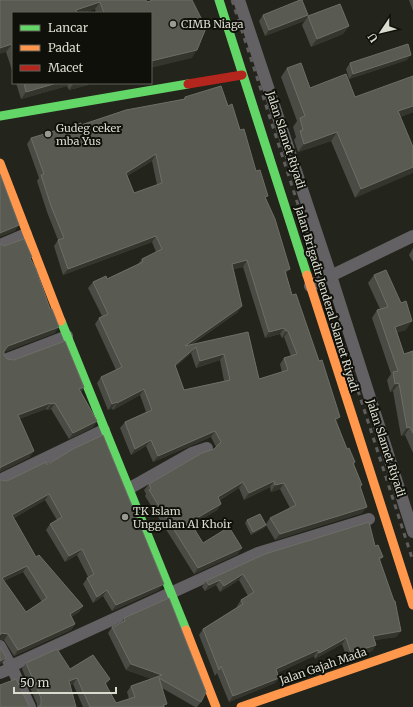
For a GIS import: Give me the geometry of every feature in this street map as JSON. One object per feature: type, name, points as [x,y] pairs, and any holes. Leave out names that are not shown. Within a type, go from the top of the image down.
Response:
[{"type":"main road","name":"Jalan Brigadir Jenderal Slamet Riyadi","points":[[222,1],[242,75],[291,222],[310,286],[413,605]]},
{"type":"main road","points":[[0,116],[242,75]]},
{"type":"main road","points":[[0,163],[26,234],[104,430],[130,488],[172,592],[216,707]]},
{"type":"main road","name":"Jalan Gajah Mada","points":[[241,707],[413,648]]},
{"type":"street","name":"Jalan Slamet Riyadi","points":[[239,0],[331,276],[413,532]]},
{"type":"street","points":[[0,245],[26,234]]},
{"type":"street","points":[[310,286],[413,236]]},
{"type":"street","points":[[7,358],[67,336]]},
{"type":"street","points":[[0,480],[104,430]]},
{"type":"street","points":[[130,488],[192,453],[207,448]]},
{"type":"street","points":[[0,673],[258,553],[369,519]]},
{"type":"street","points":[[0,646],[12,667],[30,707]]},
{"type":"building","points":[[0,0],[146,0],[147,2],[153,0],[192,0],[206,28],[197,50],[152,61],[152,12],[104,12],[100,2],[76,10],[77,12],[12,12],[12,44],[0,48]]},
{"type":"building","points":[[302,0],[308,15],[269,30],[263,15]]},
{"type":"building","points":[[340,4],[349,26],[317,39],[308,16]]},
{"type":"building","points":[[408,44],[411,55],[353,74],[350,63]]},
{"type":"building","points":[[301,63],[310,88],[346,74],[355,97],[413,76],[413,106],[398,111],[413,147],[413,167],[361,189],[337,132],[304,144],[300,131],[303,130],[300,118],[305,116],[287,68]]},
{"type":"building","points":[[24,84],[54,84],[26,92]]},
{"type":"building","points":[[221,86],[228,106],[232,104],[240,130],[244,129],[256,171],[260,170],[268,196],[265,197],[275,219],[290,269],[285,271],[292,295],[296,294],[319,361],[322,360],[340,417],[335,419],[347,449],[349,448],[355,462],[353,463],[362,485],[360,486],[367,507],[280,534],[270,518],[296,505],[284,483],[275,485],[274,481],[249,493],[243,482],[218,497],[221,504],[190,522],[203,543],[229,527],[242,548],[198,568],[149,490],[151,489],[149,484],[202,453],[214,449],[221,442],[215,431],[158,456],[151,440],[135,449],[125,422],[152,410],[144,389],[117,403],[112,404],[101,377],[122,367],[99,318],[108,314],[93,282],[106,276],[107,279],[143,262],[142,259],[162,249],[156,236],[68,269],[58,240],[64,238],[51,206],[41,175],[44,174],[31,138],[81,123],[81,125],[126,110],[185,99],[185,97]],"holes":[[[156,154],[162,183],[134,193],[126,173]],[[247,260],[269,332],[284,328],[288,331],[297,354],[284,358],[288,370],[259,379],[248,332],[185,346],[242,306],[232,264]],[[196,347],[200,361],[224,354],[230,380],[184,390],[175,365]]]},
{"type":"building","points":[[0,174],[19,225],[0,233]]},
{"type":"building","points":[[24,239],[32,257],[30,258],[36,269],[50,309],[52,309],[59,327],[8,346],[4,351],[4,355],[7,359],[14,360],[65,341],[84,387],[79,389],[97,421],[73,433],[55,403],[50,403],[18,415],[34,451],[0,468],[0,244],[4,246]]},
{"type":"building","points":[[386,270],[401,303],[406,301],[412,321],[395,327],[404,354],[413,351],[413,433],[410,427],[407,428],[399,383],[395,384],[393,372],[398,371],[377,310],[388,307],[374,275]]},
{"type":"building","points":[[103,435],[164,584],[116,605],[107,590],[97,597],[87,578],[94,574],[82,549],[69,556],[50,524],[62,517],[49,494],[12,515],[36,557],[39,555],[83,606],[70,614],[75,624],[18,650],[8,634],[1,633],[0,635],[0,480],[7,481],[46,462],[47,465],[73,449]],"holes":[[[27,566],[47,598],[26,612],[2,578]]]},
{"type":"building","points":[[260,514],[266,525],[253,532],[247,520]]},
{"type":"building","points":[[369,522],[375,546],[378,545],[383,557],[379,558],[395,601],[401,631],[373,636],[376,645],[351,653],[346,638],[319,653],[318,650],[276,669],[279,678],[233,696],[221,666],[219,670],[203,629],[243,604],[241,600],[254,592],[243,574],[224,586],[220,580],[209,585],[206,581],[265,554]]},
{"type":"building","points":[[169,598],[206,692],[201,702],[159,678],[167,704],[163,705],[164,707],[90,707],[77,678],[69,681],[76,707],[38,707],[41,705],[41,698],[26,663],[57,649],[70,669],[93,655],[110,679],[105,683],[116,703],[135,697],[131,686],[162,675],[131,664],[112,627],[125,621],[124,618]]},
{"type":"building","points":[[0,647],[6,658],[0,661]]},
{"type":"building","points":[[16,679],[30,707],[0,707],[0,685]]},
{"type":"railway","points":[[232,0],[413,561]]},
{"type":"traffic: fast","points":[[219,0],[307,275]]},
{"type":"traffic: fast","points":[[0,116],[188,84]]},
{"type":"traffic: fast","points":[[61,321],[186,630]]},
{"type":"traffic: slow","points":[[0,163],[61,321]]},
{"type":"traffic: slow","points":[[307,275],[413,605]]},
{"type":"traffic: slow","points":[[186,630],[216,707]]},
{"type":"traffic: slow","points":[[241,707],[413,648]]},
{"type":"traffic: jam","points":[[188,84],[242,75]]},
{"type":"place","name":"CIMB Niaga","points":[[173,24]]},
{"type":"place","name":"Gudeg ceker mba Yus","points":[[48,134]]},
{"type":"place","name":"TK Islam Unggulan Al Khoir","points":[[125,517]]}]
